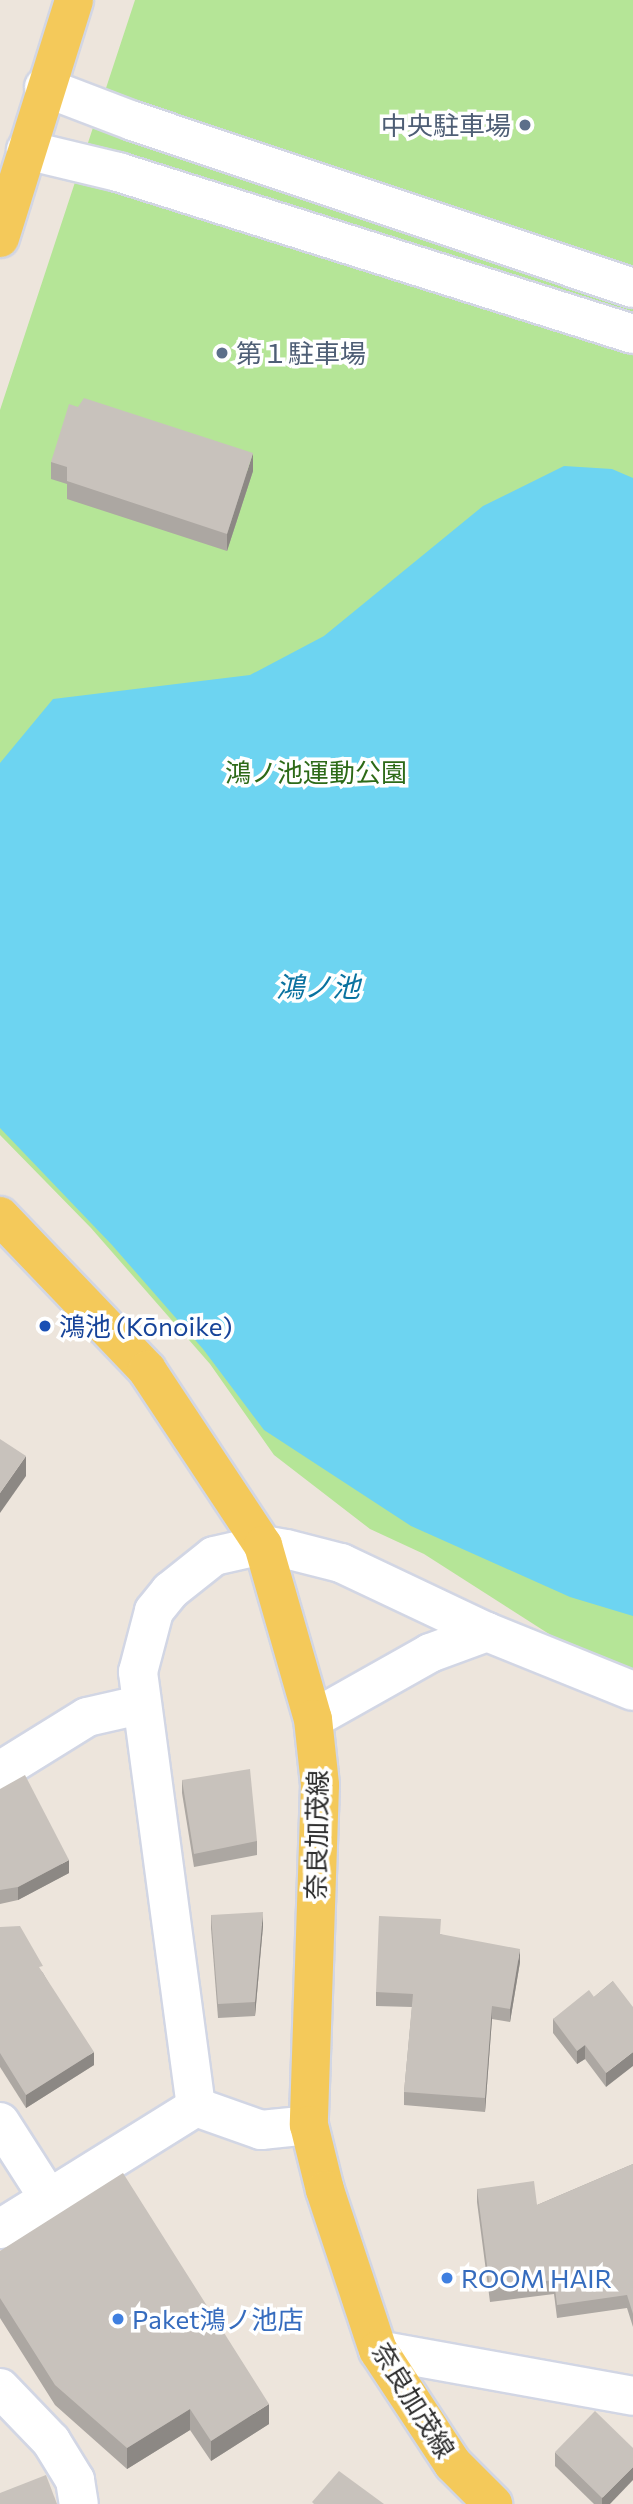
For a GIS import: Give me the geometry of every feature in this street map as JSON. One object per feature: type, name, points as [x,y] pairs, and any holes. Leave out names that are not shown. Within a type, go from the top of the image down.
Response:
[{"type":"main road","points":[[0,238],[44,87],[74,0]]},
{"type":"main road","name":"奈良加茂線","points":[[0,1216],[147,1370],[262,1545],[313,1719],[320,1784],[309,2125],[325,2190],[378,2350],[453,2464],[494,2504]]},
{"type":"street","points":[[44,87],[132,121],[633,288]]},
{"type":"street","points":[[26,150],[118,172],[633,334]]},
{"type":"street","points":[[196,2107],[140,1704],[138,1672],[154,1611],[170,1591],[214,1556],[262,1545],[341,1563],[487,1632],[633,1691]]},
{"type":"street","points":[[313,1719],[430,1653],[487,1632]]},
{"type":"street","points":[[0,1771],[87,1717],[140,1704]]},
{"type":"street","points":[[196,2107],[261,2130],[309,2125]]},
{"type":"street","points":[[0,2229],[196,2107]]},
{"type":"street","points":[[0,2122],[48,2197]]},
{"type":"street","points":[[378,2350],[633,2396]]},
{"type":"street","points":[[0,2389],[51,2441],[75,2480],[79,2504]]},
{"type":"green space","name":"鴻ノ池運動公園","points":[[135,0],[633,0],[633,1673],[560,1641],[424,1554],[370,1529],[274,1455],[210,1364],[91,1228],[0,1135],[0,410]]},
{"type":"water","name":"鴻ノ池","points":[[564,466],[612,469],[633,478],[633,1616],[570,1597],[411,1526],[264,1430],[203,1349],[112,1245],[0,1128],[0,763],[53,699],[250,675],[324,636],[483,506]]},
{"type":"building","points":[[84,398],[253,453],[227,534],[67,481],[67,467],[51,462],[69,404],[78,407]]},
{"type":"building","points":[[0,1439],[26,1456],[0,1493]]},
{"type":"building","points":[[250,1769],[257,1841],[194,1854],[182,1780]]},
{"type":"building","points":[[25,1775],[69,1860],[18,1887],[0,1890],[0,1789]]},
{"type":"building","points":[[263,1912],[255,2002],[218,2004],[211,1915]]},
{"type":"building","points":[[379,1916],[441,1919],[440,1934],[520,1949],[510,2009],[492,2006],[485,2098],[404,2092],[413,1994],[376,1992]]},
{"type":"building","points":[[20,1926],[43,1966],[39,1967],[94,2052],[26,2095],[0,2053],[0,1927]]},
{"type":"building","points":[[613,1981],[633,2007],[633,2052],[606,2073],[585,2045],[577,2051],[553,2019],[589,1990],[594,1997]]},
{"type":"building","points":[[633,2164],[633,2314],[627,2295],[557,2305],[554,2280],[490,2288],[477,2189],[534,2181],[537,2205]]},
{"type":"building","points":[[123,2173],[269,2404],[211,2441],[190,2409],[127,2448],[55,2385],[0,2298],[0,2251]]},
{"type":"building","points":[[595,2411],[633,2448],[633,2467],[602,2498],[555,2452]]},
{"type":"building","points":[[339,2471],[384,2504],[314,2504],[312,2502]]},
{"type":"building","points":[[46,2475],[57,2504],[0,2504],[0,2493]]},
{"type":"place","name":"中央駐車場","points":[[525,125]]},
{"type":"place","name":"第１駐車場","points":[[222,353]]},
{"type":"place","name":"鴻池 (Kōnoike)","points":[[45,1326]]},
{"type":"place","name":"ROOM HAIR","points":[[447,2278]]},
{"type":"place","name":"Paket鴻ノ池店","points":[[118,2319]]}]
